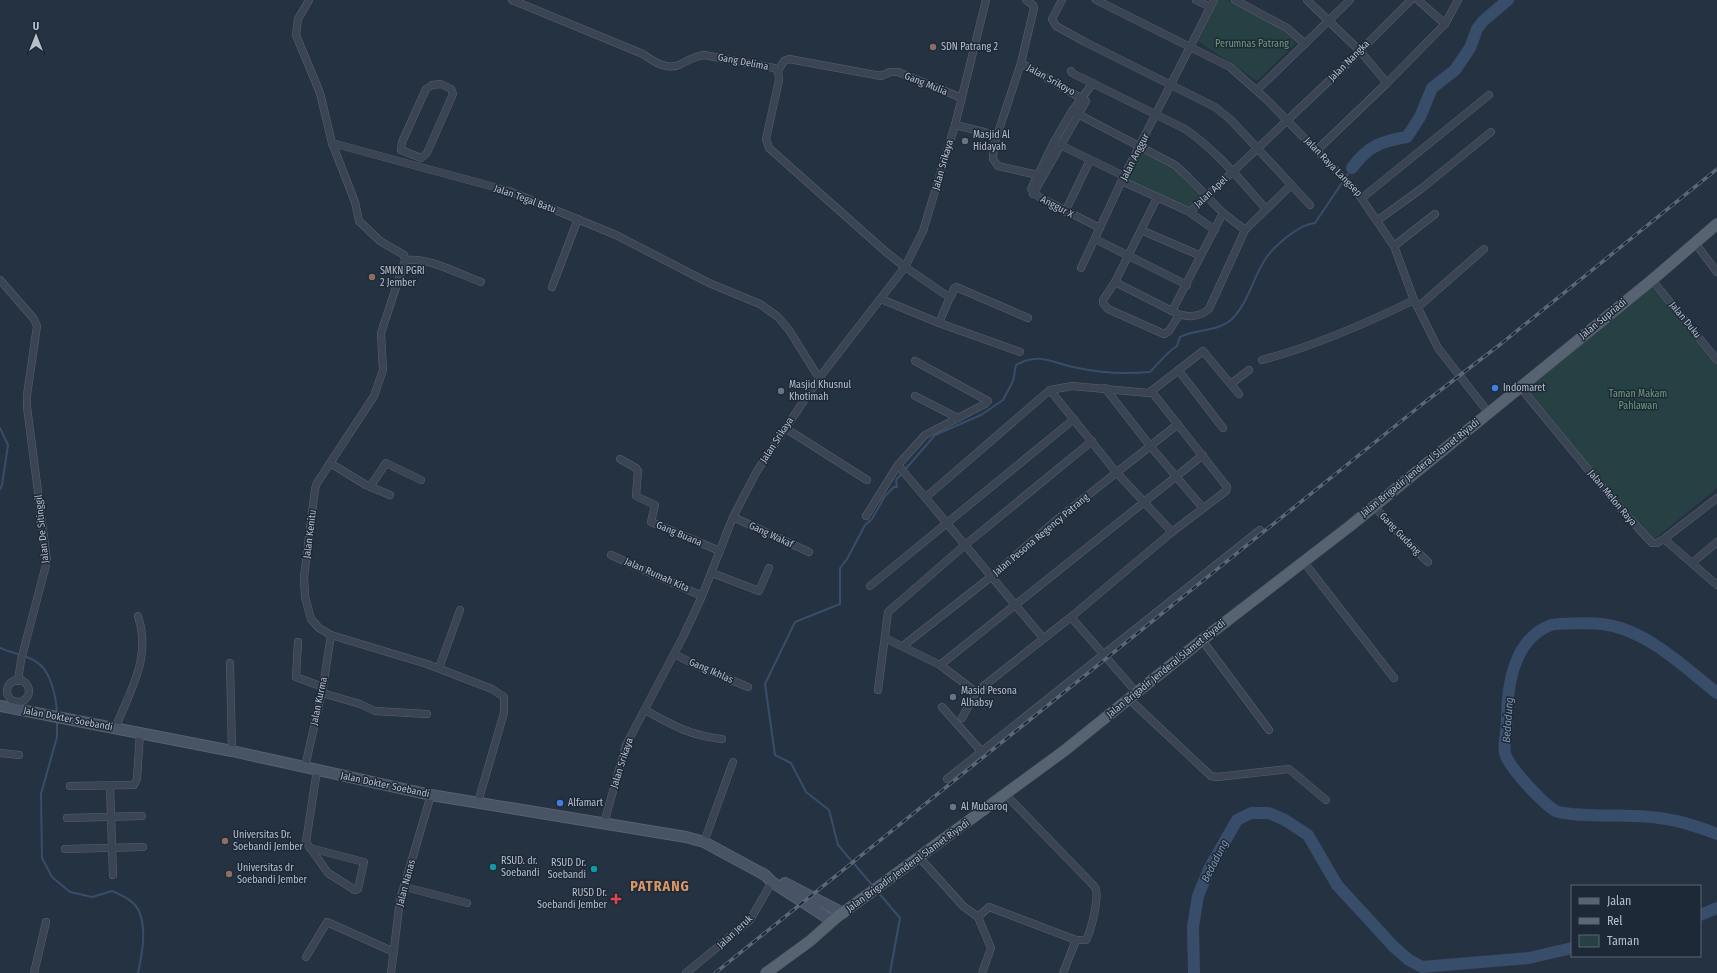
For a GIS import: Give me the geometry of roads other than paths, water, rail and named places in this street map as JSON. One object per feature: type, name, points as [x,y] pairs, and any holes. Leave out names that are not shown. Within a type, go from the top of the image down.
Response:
[{"type":"main road","name":"Jalan Supriadi","points":[[1488,412],[1652,280],[1717,224]]},
{"type":"main road","name":"Jalan Brigadir Jenderal Slamet Riyadi","points":[[766,973],[810,941],[837,917],[869,893],[1006,795],[1303,561],[1488,412]]},
{"type":"main road","name":"Jalan Dokter Soebandi","points":[[1,706],[232,751],[432,795],[604,823],[704,842],[837,917]]},
{"type":"street","points":[[309,0],[298,19],[296,35],[320,94],[332,143],[355,202],[358,221],[380,241],[404,255],[405,260],[414,259],[424,261],[480,282]]},
{"type":"street","name":"Gang Delima","points":[[512,0],[643,54],[656,64],[670,66],[679,65],[697,56],[704,55],[774,68],[778,71],[779,80],[766,139],[767,146],[905,267]]},
{"type":"street","name":"Jalan Srikaya","points":[[604,823],[626,745],[646,710],[702,596],[733,517],[757,472],[819,378],[905,267],[923,231],[955,125],[986,0]]},
{"type":"street","points":[[1026,0],[1033,5],[1034,8],[1021,63],[996,135],[992,156],[996,165],[1038,175],[1057,144],[1082,97],[1093,83]]},
{"type":"street","points":[[1062,0],[1052,19],[1056,26],[1215,107],[1231,120],[1310,205]]},
{"type":"street","name":"Jalan Raya Langsep","points":[[1096,0],[1230,67],[1257,90],[1354,188],[1378,220],[1394,246],[1428,331],[1438,348],[1488,412]]},
{"type":"street","points":[[1196,0],[1210,7]]},
{"type":"street","name":"Jalan Anggur","points":[[1081,268],[1123,179],[1214,0]]},
{"type":"street","points":[[1235,0],[1287,28],[1305,44]]},
{"type":"street","points":[[1307,0],[1360,50],[1387,83]]},
{"type":"street","points":[[1257,90],[1350,0]]},
{"type":"street","name":"Jalan Nangka","points":[[1286,120],[1411,0]]},
{"type":"street","points":[[1418,0],[1445,24]]},
{"type":"street","points":[[1317,150],[1387,83],[1445,24],[1458,0]]},
{"type":"street","name":"Gang Mulia","points":[[778,71],[784,61],[789,59],[881,76],[890,72],[898,72],[962,98]]},
{"type":"street","name":"Jalan Srikoyo","points":[[1021,63],[1082,97]]},
{"type":"street","points":[[1071,71],[1072,73],[1156,116],[1185,129],[1213,151],[1266,209]]},
{"type":"street","points":[[436,84],[448,86],[451,89],[452,94],[427,153],[421,158],[410,153],[401,150],[402,142],[426,89],[436,84]]},
{"type":"street","points":[[1362,198],[1489,95]]},
{"type":"street","points":[[1075,112],[1175,165],[1224,213],[1245,230]]},
{"type":"street","name":"Jalan Apel","points":[[1057,144],[1090,160],[1157,198],[1189,212],[1233,172],[1286,120]]},
{"type":"street","points":[[955,125],[996,135]]},
{"type":"street","points":[[1378,220],[1421,189],[1491,132]]},
{"type":"street","name":"Jalan Tegal Batu","points":[[332,143],[509,191],[616,235],[709,283],[768,308],[789,330],[819,378]]},
{"type":"street","points":[[1034,194],[1057,144]]},
{"type":"street","points":[[406,164],[410,153]]},
{"type":"street","points":[[1066,212],[1090,160]]},
{"type":"street","name":"Anggur X","points":[[1038,175],[1031,188],[1034,194],[1066,212],[1100,228]]},
{"type":"street","points":[[1116,282],[1176,313],[1191,316],[1201,314],[1209,309],[1245,230],[1291,185]]},
{"type":"street","points":[[1157,198],[1116,282],[1103,301],[1104,305],[1108,309],[1164,334],[1169,331],[1187,285],[1224,213]]},
{"type":"street","points":[[1189,212],[1215,230]]},
{"type":"street","points":[[1394,246],[1435,214]]},
{"type":"street","points":[[552,286],[578,219]]},
{"type":"street","points":[[1141,230],[1201,256]]},
{"type":"street","points":[[1095,239],[1187,285]]},
{"type":"street","points":[[1695,243],[1717,272]]},
{"type":"street","points":[[1262,360],[1296,351],[1416,303],[1484,249]]},
{"type":"street","name":"Jalan Kenitu","points":[[405,260],[381,333],[383,370],[374,396],[317,483],[304,577],[305,596],[311,619],[319,628],[331,635],[439,668],[492,689],[504,697],[504,712],[478,802]]},
{"type":"street","points":[[905,267],[950,297]]},
{"type":"street","name":"Jalan De Sitinggil","points":[[0,280],[34,319],[37,326],[27,395],[27,407],[47,561],[21,660],[18,681]]},
{"type":"street","name":"Jalan Duku","points":[[1652,280],[1717,360]]},
{"type":"street","points":[[940,323],[954,288],[956,287],[1028,318]]},
{"type":"street","points":[[881,299],[940,323],[1020,352]]},
{"type":"street","points":[[926,497],[1050,390],[1072,386],[1105,388],[1135,393],[1152,392],[1203,351],[1239,394]]},
{"type":"street","points":[[866,516],[899,466],[927,433],[985,404],[988,401],[915,361]]},
{"type":"street","points":[[1231,384],[1249,370]]},
{"type":"street","points":[[1179,371],[1223,428]]},
{"type":"street","name":"Jalan Melon Raya","points":[[1520,387],[1648,539],[1655,544],[1664,539]]},
{"type":"street","points":[[1105,388],[1151,447],[1203,508]]},
{"type":"street","points":[[1050,390],[1116,472],[1172,532]]},
{"type":"street","points":[[962,718],[976,692],[1071,617],[1172,532],[1225,492],[1227,487],[1203,454],[1152,392]]},
{"type":"street","points":[[915,396],[958,418]]},
{"type":"street","points":[[870,586],[1074,419]]},
{"type":"street","name":"Jalan Pesona Regency Patrang","points":[[903,646],[992,576],[1054,522],[1116,472],[1151,447],[1178,424]]},
{"type":"street","points":[[785,428],[867,480]]},
{"type":"street","points":[[878,690],[888,612],[965,545],[1092,441]]},
{"type":"street","points":[[940,665],[1203,454]]},
{"type":"street","name":"Gang Buana","points":[[620,459],[638,471],[636,496],[655,505],[651,522],[720,551]]},
{"type":"street","points":[[330,463],[370,487],[390,495]]},
{"type":"street","points":[[370,487],[386,463],[421,480]]},
{"type":"street","points":[[899,466],[1043,638]]},
{"type":"street","points":[[1717,498],[1664,539],[1717,584]]},
{"type":"street","name":"Gang Gudang","points":[[1373,505],[1402,538],[1428,562]]},
{"type":"street","name":"Gang Wakaf","points":[[733,517],[809,552]]},
{"type":"street","points":[[947,779],[1260,530]]},
{"type":"street","points":[[1692,563],[1717,542]]},
{"type":"street","name":"Jalan Rumah Kita","points":[[611,555],[702,596]]},
{"type":"street","points":[[1303,561],[1394,678]]},
{"type":"street","points":[[712,573],[758,591],[769,568]]},
{"type":"street","points":[[439,668],[460,610]]},
{"type":"street","points":[[115,729],[134,683],[144,648],[143,632],[138,616]]},
{"type":"street","points":[[1071,617],[1103,654],[1133,696],[1208,774],[1217,777],[1289,769],[1326,800]]},
{"type":"street","name":"Jalan Kurma","points":[[305,767],[322,690],[331,635]]},
{"type":"street","points":[[885,638],[940,665],[976,692]]},
{"type":"street","points":[[1202,640],[1268,730]]},
{"type":"street","points":[[298,642],[296,677],[322,690],[375,711],[427,714]]},
{"type":"street","name":"Gang Ikhlas","points":[[674,654],[748,687]]},
{"type":"street","points":[[230,663],[232,751]]},
{"type":"street","points":[[1,706],[8,696],[8,686],[12,682],[18,681],[25,683],[28,688],[28,695],[24,700],[15,702],[8,696]]},
{"type":"street","points":[[24,700],[28,712]]},
{"type":"street","points":[[942,707],[982,752]]},
{"type":"street","points":[[646,710],[681,730],[699,736],[722,738]]},
{"type":"street","points":[[70,786],[131,786],[136,782],[140,733]]},
{"type":"street","points":[[0,753],[19,755]]},
{"type":"street","points":[[704,842],[733,762]]},
{"type":"street","points":[[310,848],[364,862],[358,889],[355,890],[328,873],[310,848],[305,839],[317,770]]},
{"type":"street","points":[[110,786],[113,875]]},
{"type":"street","name":"Jalan Nanas","points":[[391,973],[400,900],[432,795]]},
{"type":"street","points":[[978,917],[989,907],[1076,940],[1085,940],[1088,938],[1097,890],[1006,795]]},
{"type":"street","points":[[67,818],[142,816]]},
{"type":"street","points":[[65,849],[143,847]]},
{"type":"street","points":[[919,857],[963,906],[978,917],[991,948],[982,973]]},
{"type":"street","name":"Jalan Jeruk","points":[[686,973],[750,920],[769,878]]},
{"type":"street","points":[[405,887],[466,903]]},
{"type":"street","points":[[34,973],[46,922]]},
{"type":"street","points":[[306,957],[327,922],[394,952]]},
{"type":"street","points":[[1063,973],[1076,940]]},
{"type":"waterway","points":[[1352,168],[1363,155],[1375,146],[1407,137],[1420,117],[1432,88],[1455,70],[1470,48],[1477,29],[1483,21],[1508,0]]},
{"type":"waterway","points":[[873,886],[838,845],[829,810],[806,792],[791,763],[775,755],[765,684],[795,622],[840,604],[840,568],[847,559],[865,525],[872,519],[885,496],[894,487],[897,487],[896,480],[935,435],[981,415],[1003,400],[1013,381],[1016,365],[1032,359],[1040,359],[1086,370],[1123,373],[1150,372],[1177,346],[1180,337],[1186,334],[1220,326],[1232,319],[1243,305],[1268,255],[1288,236],[1304,226],[1315,223],[1352,168]]},
{"type":"waterway","points":[[0,428],[8,445],[2,485],[0,489]]},
{"type":"waterway","name":"Bedadung","points":[[1717,693],[1678,661],[1649,641],[1634,633],[1618,627],[1602,624],[1576,623],[1551,625],[1538,632],[1529,641],[1521,652],[1515,665],[1511,678],[1507,706],[1507,724],[1504,745],[1507,759],[1512,767],[1526,784],[1556,811],[1582,815],[1637,816],[1674,820],[1717,834]]},
{"type":"waterway","points":[[0,648],[27,657],[35,661],[45,670],[52,684],[57,713]]},
{"type":"waterway","points":[[57,720],[57,737],[41,794],[42,858],[52,877],[70,892],[92,897],[112,891],[128,899],[137,908],[143,926],[142,950],[138,973]]},
{"type":"waterway","name":"Bedadung","points":[[1194,973],[1193,927],[1198,896],[1209,869],[1237,820],[1251,813],[1269,813],[1285,820],[1308,835],[1337,885],[1394,947],[1409,960],[1422,967],[1529,958],[1571,948]]},
{"type":"waterway","points":[[877,891],[900,918],[890,973]]},
{"type":"waterway","name":"Bedadung","points":[[1701,915],[1717,908]]},
{"type":"railway","points":[[715,973],[1717,169]]},
{"type":"place","name":"SDN Patrang 2","points":[[933,47]]},
{"type":"place","name":"Masjid Al Hidayah","points":[[965,141]]},
{"type":"place","name":"SMKN PGRI 2 Jember","points":[[372,277]]},
{"type":"place","name":"Indomaret","points":[[1495,388]]},
{"type":"place","name":"Masjid Khusnul Khotimah","points":[[781,391]]},
{"type":"place","name":"Masid Pesona Alhabsy","points":[[953,697]]},
{"type":"place","name":"Alfamart","points":[[560,803]]},
{"type":"place","name":"Al Mubaroq","points":[[953,807]]},
{"type":"place","name":"Universitas Dr. Soebandi Jember","points":[[225,841]]},
{"type":"place","name":"RSUD. dr. Soebandi","points":[[493,867]]},
{"type":"place","name":"RSUD Dr. Soebandi","points":[[594,869]]},
{"type":"place","name":"Universitas dr Soebandi Jember","points":[[229,874]]},
{"type":"place","name":"RUSD Dr. Soebandi Jember","points":[[616,899]]},
{"type":"district","name":"PATRANG","points":[[660,886]]},
{"type":"park label","name":"Perumnas Patrang","points":[[1252,44]]},
{"type":"park label","name":"Taman Makam Pahlawan","points":[[1638,400]]}]
